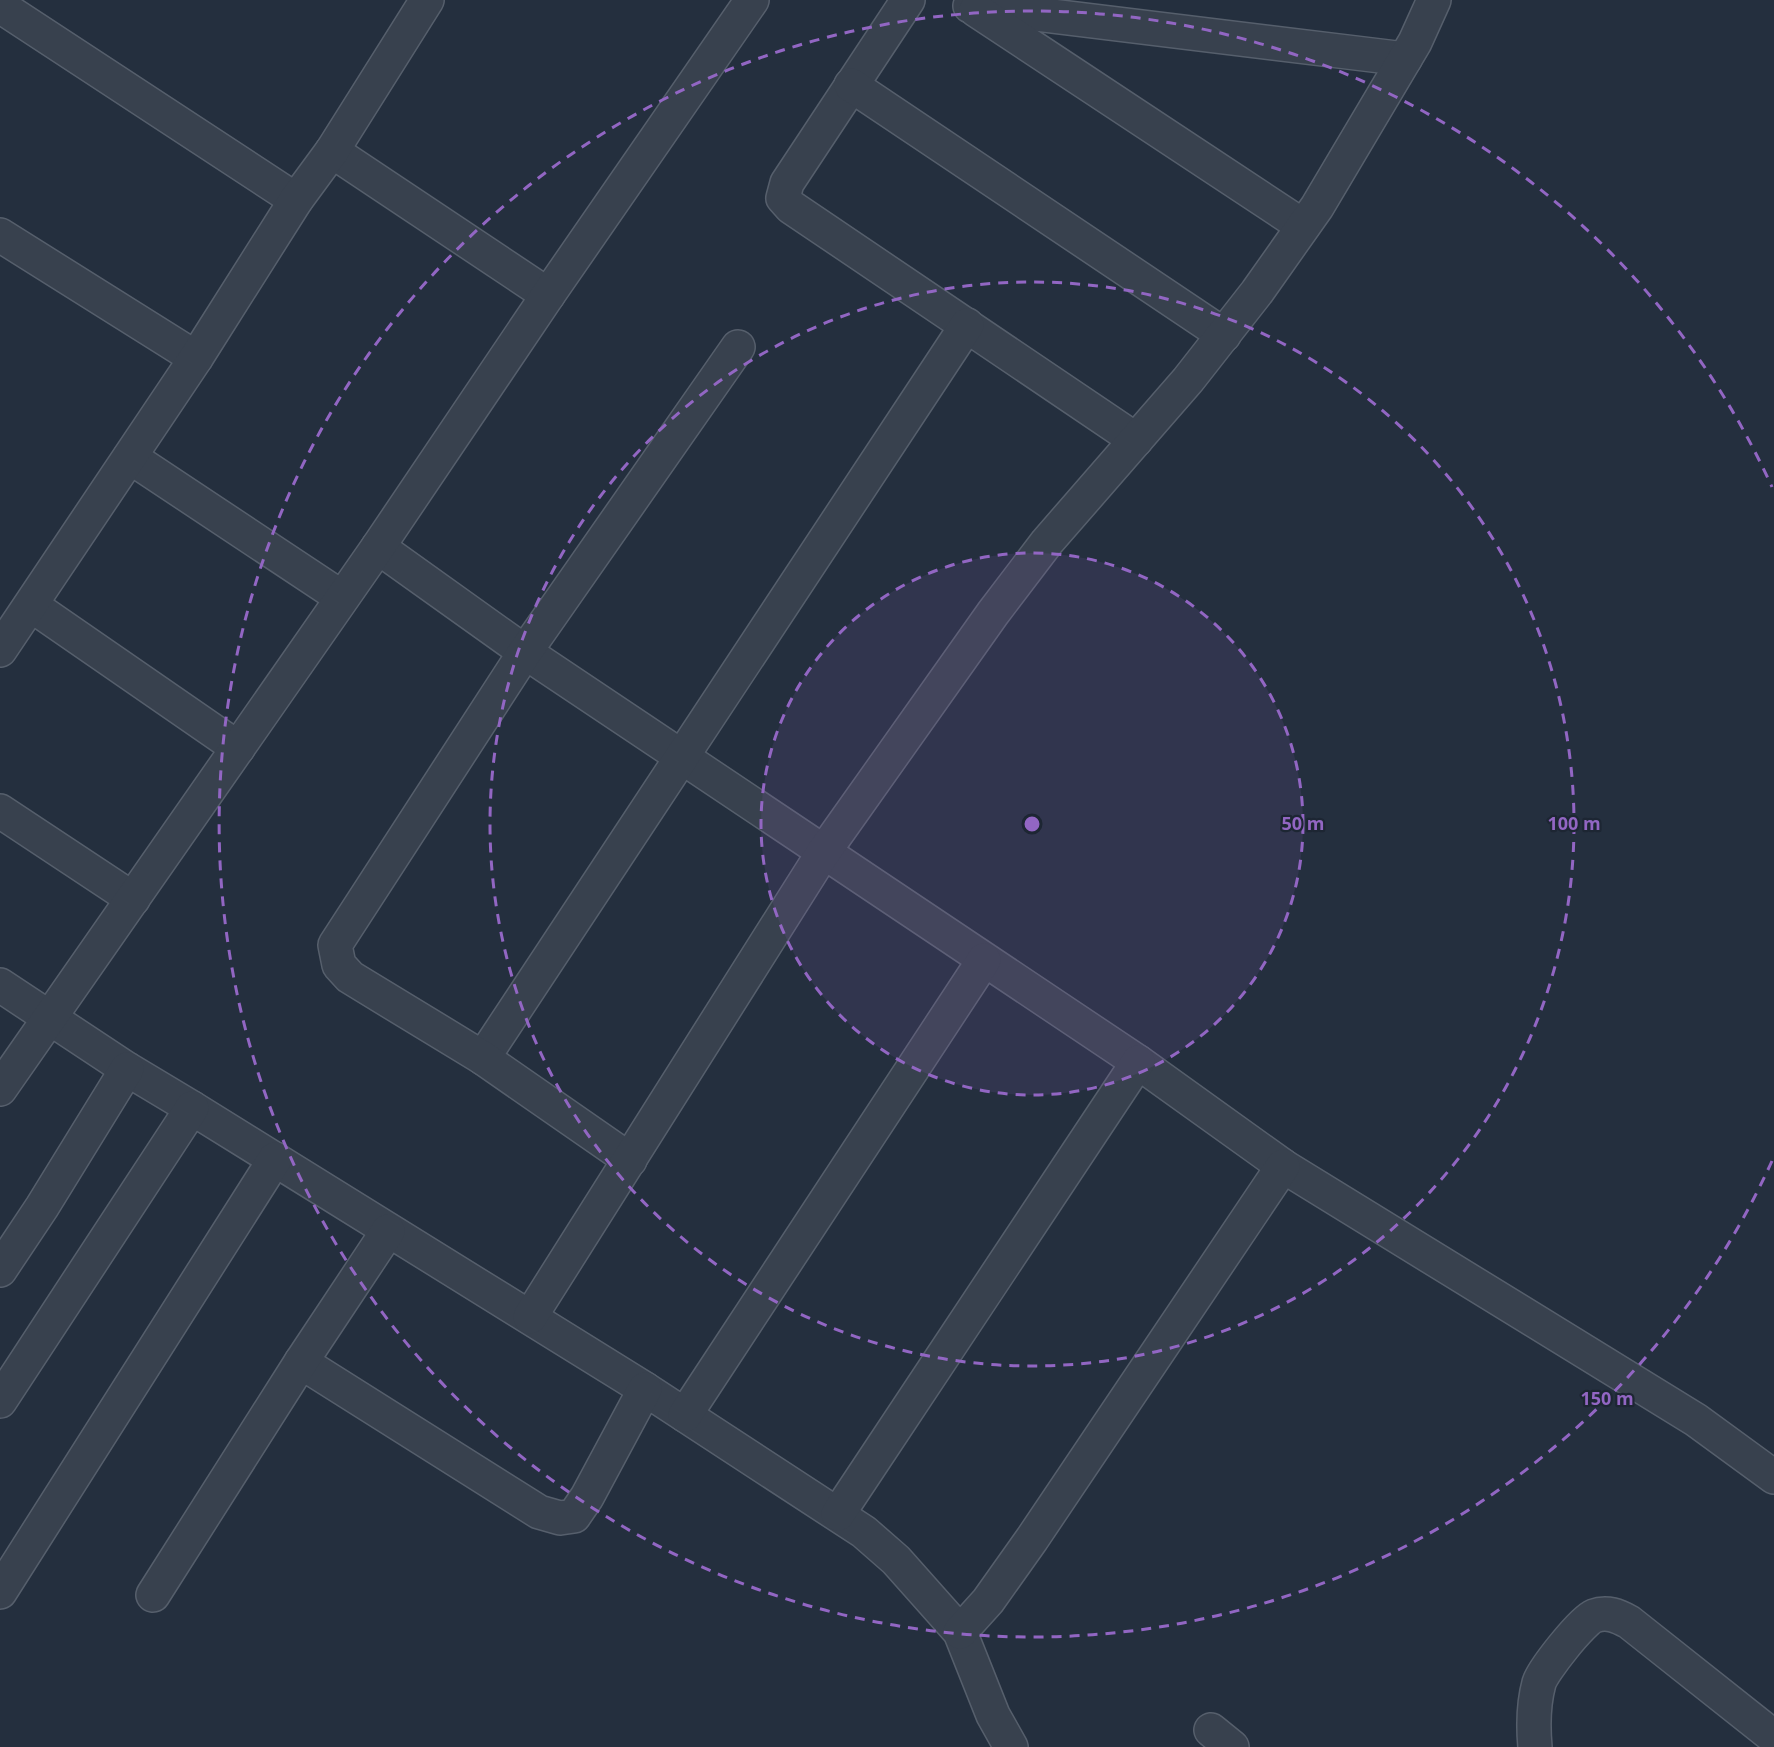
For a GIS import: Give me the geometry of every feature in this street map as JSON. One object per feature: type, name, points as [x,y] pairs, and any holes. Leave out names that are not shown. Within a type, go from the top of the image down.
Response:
[{"type":"street","points":[[0,650],[196,358],[296,200],[332,151],[427,0]]},
{"type":"street","points":[[0,1089],[378,546],[752,0]]},
{"type":"street","points":[[908,0],[787,183],[783,198],[791,207],[1136,440]]},
{"type":"street","points":[[530,1317],[823,853],[993,613],[1047,542],[1188,380],[1257,292],[1323,197],[1415,42],[1434,0]]},
{"type":"street","points":[[965,3],[1405,59]]},
{"type":"street","points":[[965,3],[1303,226]]},
{"type":"street","points":[[0,6],[296,200]]},
{"type":"street","points":[[851,85],[1224,335]]},
{"type":"street","points":[[332,151],[548,295]]},
{"type":"street","points":[[0,235],[196,358]]},
{"type":"street","points":[[483,1058],[967,325]]},
{"type":"street","points":[[630,1160],[483,1058],[350,977],[339,966],[335,945],[525,652],[738,347]]},
{"type":"street","points":[[130,457],[341,597]]},
{"type":"street","points":[[378,546],[525,652],[1138,1062],[1283,1166],[1696,1420],[1774,1477]]},
{"type":"street","points":[[31,605],[238,748]]},
{"type":"street","points":[[0,811],[133,899]]},
{"type":"street","points":[[685,1415],[984,960]]},
{"type":"street","points":[[0,986],[127,1069],[645,1389],[864,1532],[896,1560],[960,1632],[993,1715],[1011,1747]]},
{"type":"street","points":[[838,1514],[1138,1062]]},
{"type":"street","points":[[0,1270],[42,1207],[127,1069]]},
{"type":"street","points":[[0,1401],[192,1108]]},
{"type":"street","points":[[0,1592],[275,1159]]},
{"type":"street","points":[[960,1632],[988,1601],[1032,1539],[1283,1166]]},
{"type":"street","points":[[153,1595],[301,1362],[388,1231]]},
{"type":"street","points":[[301,1362],[539,1512],[560,1518],[574,1516],[587,1497],[645,1389]]},
{"type":"street","points":[[1535,1747],[1532,1719],[1540,1681],[1568,1641],[1593,1616],[1612,1613],[1629,1622],[1774,1737]]}]
